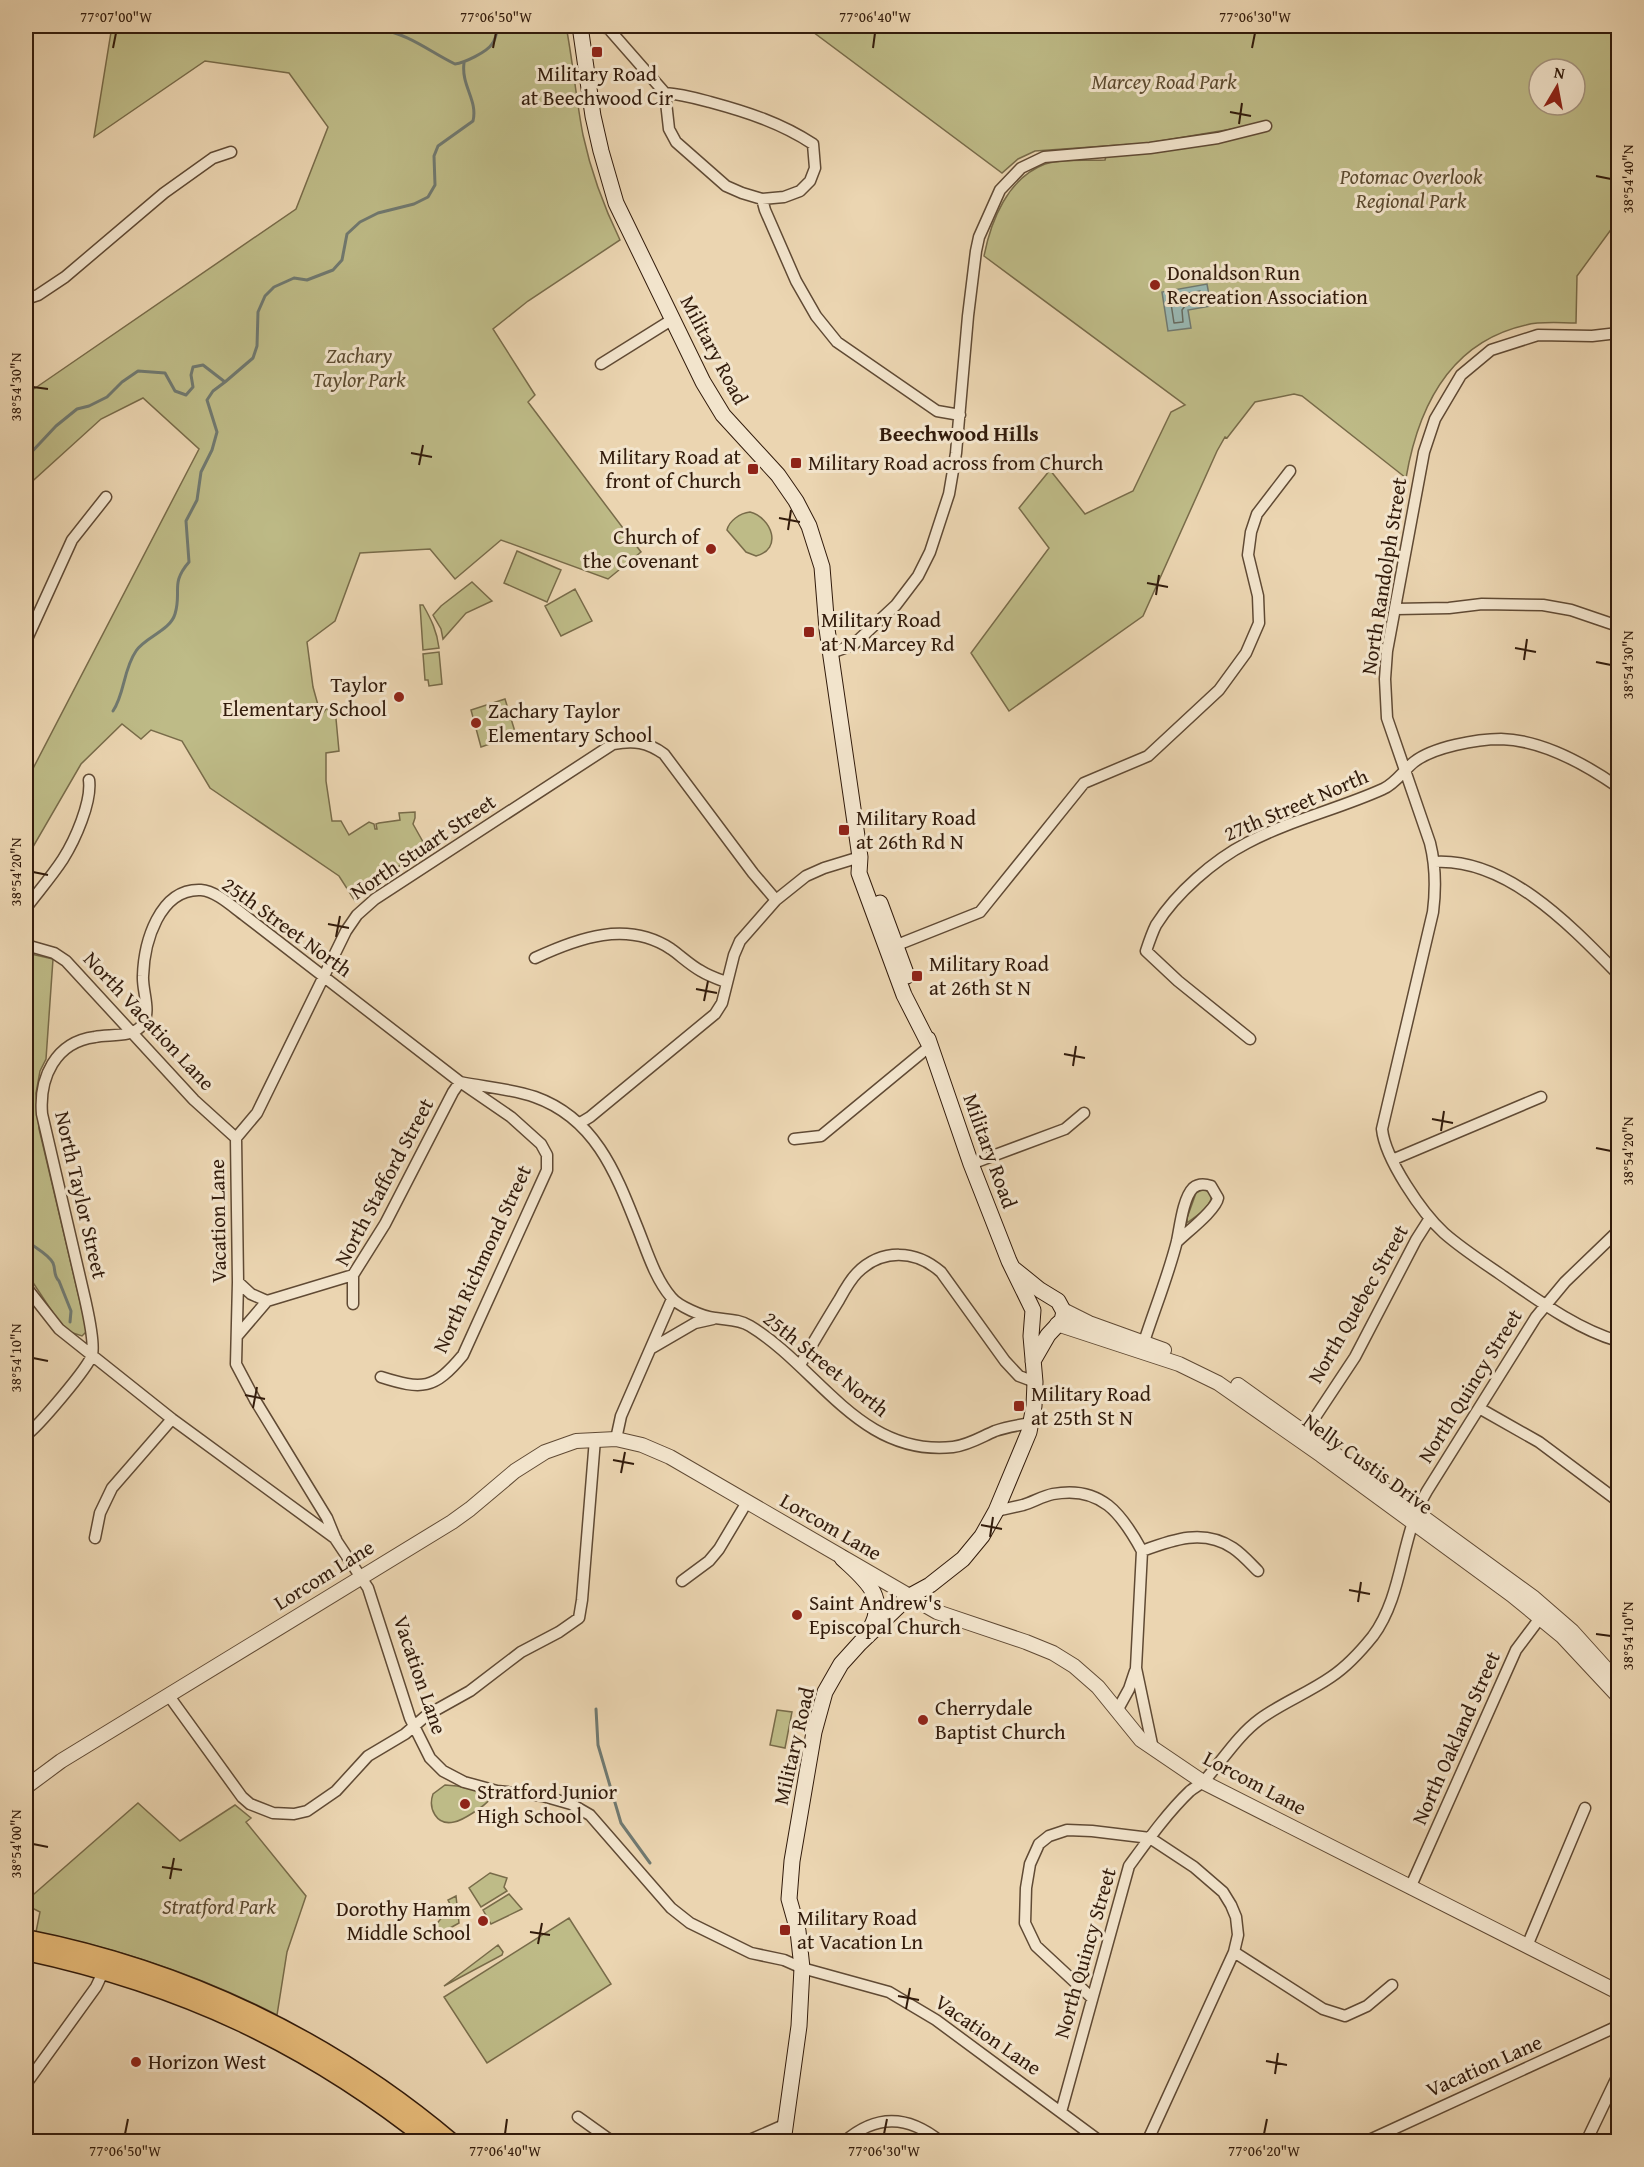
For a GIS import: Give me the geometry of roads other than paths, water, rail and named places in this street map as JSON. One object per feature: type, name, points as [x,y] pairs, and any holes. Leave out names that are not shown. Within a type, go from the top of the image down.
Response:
[{"type":"main road","name":"Military Road","points":[[580,26],[593,116],[616,203],[703,382],[723,416],[778,475],[796,501],[809,526],[822,567],[831,653],[860,857],[859,873],[891,947],[904,994],[930,1046],[971,1164],[1021,1288],[1033,1309],[1031,1336],[1035,1382],[1034,1406],[1018,1460],[996,1511],[982,1536],[963,1559],[930,1585],[908,1597],[860,1643],[841,1664],[825,1692],[810,1757],[792,1862],[789,1899],[798,1931],[802,1968],[799,2026],[783,2142]]},
{"type":"main road","name":"Military Road","points":[[1014,1269],[1048,1296]]},
{"type":"main road","points":[[1033,1362],[1059,1320],[1058,1301],[1048,1296],[1038,1297],[1034,1301],[1033,1309],[1042,1320],[1059,1320]]},
{"type":"main road","points":[[842,1558],[867,1581],[876,1597],[878,1608],[875,1621],[860,1643]]},
{"type":"main road","points":[[26,1938],[106,1964],[201,1989],[280,2026],[368,2078],[411,2108],[452,2142]]},
{"type":"main road","points":[[26,1952],[106,1964],[264,2033],[342,2077],[430,2142]]},
{"type":"street","points":[[591,26],[608,28],[665,93],[669,129],[676,142],[726,186],[762,199],[784,197],[800,191],[810,181],[815,168],[813,144],[788,128],[742,110],[679,94],[665,93]]},
{"type":"street","points":[[831,653],[853,645],[896,605],[918,576],[930,552],[949,494],[956,453],[970,295],[979,237],[1000,190],[1021,168],[1044,157],[1150,148],[1218,138],[1266,126]]},
{"type":"street","points":[[26,299],[38,295],[65,277],[164,193],[213,158],[231,152]]},
{"type":"street","points":[[762,199],[796,281],[816,316],[837,342],[937,411],[960,415]]},
{"type":"street","points":[[601,364],[673,319]]},
{"type":"street","name":"North Randolph Street","points":[[1392,1160],[1383,1141],[1382,1124],[1401,1056],[1433,912],[1436,887],[1430,843],[1387,718],[1385,679],[1387,651],[1424,452],[1435,419],[1461,375],[1491,350],[1539,335],[1592,336],[1618,333]]},
{"type":"street","points":[[891,947],[980,912],[1084,783],[1148,756],[1219,690],[1246,653],[1259,623],[1258,596],[1248,555],[1251,532],[1257,514],[1290,471]]},
{"type":"street","points":[[26,640],[72,540],[106,497]]},
{"type":"street","points":[[1396,609],[1449,608],[1482,604],[1531,604],[1571,610],[1618,626]]},
{"type":"street","name":"27th Street North","points":[[1250,1039],[1178,981],[1146,951],[1156,926],[1183,892],[1224,857],[1258,838],[1386,788],[1416,760],[1466,743],[1502,739],[1546,749],[1590,768],[1618,787]]},
{"type":"street","name":"North Stuart Street","points":[[236,1138],[257,1113],[346,930],[357,915],[375,899],[613,744],[638,741],[664,754],[753,873],[776,900]]},
{"type":"street","points":[[26,908],[64,858],[80,824],[90,793],[89,780]]},
{"type":"street","points":[[580,1123],[705,1024],[722,1003],[726,982],[740,941],[776,900],[806,876],[860,857]]},
{"type":"street","points":[[1434,862],[1460,863],[1479,868],[1521,888],[1563,918],[1618,974]]},
{"type":"street","name":"25th Street North","points":[[134,1033],[142,1026],[146,1017],[143,979],[148,938],[165,908],[182,893],[202,890],[244,915],[460,1082],[499,1108]]},
{"type":"street","points":[[535,958],[577,940],[603,934],[622,933],[647,938],[670,948],[700,971],[726,982]]},
{"type":"street","name":"North Vacation Lane","points":[[26,945],[54,952],[66,961],[194,1100],[236,1138]]},
{"type":"street","name":"North Taylor Street","points":[[92,1356],[91,1330],[85,1299],[42,1114],[42,1086],[46,1072],[54,1060],[71,1045],[93,1037],[134,1033]]},
{"type":"street","points":[[794,1138],[821,1136],[930,1046]]},
{"type":"street","name":"25th Street North","points":[[460,1082],[535,1097],[580,1123],[601,1149],[618,1177],[661,1282],[672,1299],[698,1314],[739,1321],[750,1326],[800,1365],[862,1422],[880,1434],[899,1442],[920,1446],[956,1446],[996,1431],[1030,1423]]},
{"type":"street","name":"North Stafford Street","points":[[353,1304],[353,1275],[385,1224],[460,1082]]},
{"type":"street","points":[[1541,1097],[1392,1160],[1409,1189],[1444,1233],[1545,1305],[1618,1341]]},
{"type":"street","name":"North Richmond Street","points":[[381,1377],[408,1385],[422,1386],[449,1373],[464,1356],[546,1170],[547,1155],[541,1144],[499,1108]]},
{"type":"street","points":[[971,1164],[1065,1129],[1084,1113]]},
{"type":"street","name":"Vacation Lane","points":[[236,1138],[238,1282],[236,1364],[255,1400],[327,1518],[336,1540],[362,1576],[372,1595],[413,1726],[430,1758],[443,1771],[466,1782],[497,1791],[543,1796],[571,1804],[590,1815],[671,1908],[688,1921],[751,1953],[783,1960],[802,1968],[889,1992],[936,2020],[1101,2142]]},
{"type":"street","points":[[1142,1347],[1192,1189],[1203,1184],[1211,1186],[1216,1191],[1217,1204],[1177,1242]]},
{"type":"street","name":"North Quebec Street","points":[[1303,1436],[1355,1357],[1416,1240],[1430,1218]]},
{"type":"street","name":"North Quincy Street","points":[[1061,2112],[1130,1866],[1150,1838],[1191,1791],[1203,1782],[1235,1742],[1259,1720],[1291,1698],[1331,1677],[1359,1653],[1373,1636],[1389,1607],[1414,1517],[1479,1408],[1530,1325],[1545,1305],[1618,1230]]},
{"type":"street","points":[[800,1365],[856,1273],[875,1260],[903,1254],[916,1256],[942,1272],[1005,1361],[1019,1376],[1035,1382]]},
{"type":"street","points":[[238,1335],[267,1301],[353,1275]]},
{"type":"street","points":[[238,1282],[251,1294],[267,1301]]},
{"type":"street","points":[[26,1287],[59,1329],[92,1356],[172,1419],[336,1540]]},
{"type":"street","points":[[616,1439],[621,1416],[672,1299]]},
{"type":"street","points":[[652,1348],[695,1323],[715,1318]]},
{"type":"street","name":"Nelly Custis Drive","points":[[1059,1320],[1142,1347],[1189,1358],[1303,1436],[1543,1613],[1572,1631],[1618,1682]]},
{"type":"street","points":[[26,1436],[41,1423],[92,1356]]},
{"type":"street","points":[[1479,1408],[1539,1442],[1618,1501]]},
{"type":"street","points":[[95,1538],[100,1513],[112,1488],[172,1419]]},
{"type":"street","points":[[169,1696],[242,1797],[250,1804],[262,1810],[283,1815],[307,1811],[336,1791],[368,1756],[404,1735],[428,1715],[470,1691],[521,1652],[559,1632],[579,1618],[595,1439]]},
{"type":"street","name":"Lorcom Lane","points":[[26,1787],[61,1761],[470,1509],[529,1461],[561,1445],[595,1439],[616,1439],[642,1445],[670,1457],[937,1612],[1053,1653],[1074,1666],[1098,1687],[1141,1740],[1203,1782],[1618,1992]]},
{"type":"street","points":[[996,1511],[1023,1505],[1053,1494],[1078,1492],[1098,1497],[1118,1513],[1142,1551],[1136,1668],[1153,1749]]},
{"type":"street","points":[[682,1581],[709,1562],[747,1502]]},
{"type":"street","points":[[1142,1551],[1176,1538],[1208,1539],[1233,1548],[1258,1570]]},
{"type":"street","name":"Nelly Custis Drive","points":[[1543,1613],[1618,1696]]},
{"type":"street","name":"North Oakland Street","points":[[1410,1888],[1516,1650],[1543,1613]]},
{"type":"street","points":[[1118,1709],[1129,1689],[1136,1668]]},
{"type":"street","points":[[1527,1946],[1585,1808]]},
{"type":"street","points":[[1092,1998],[1036,1946],[1025,1923],[1026,1888],[1030,1864],[1039,1844],[1049,1836],[1067,1830],[1150,1838],[1194,1867],[1223,1892],[1236,1917],[1238,1935],[1234,1952],[1147,2142]]},
{"type":"street","points":[[1234,1952],[1323,2009],[1345,2016],[1367,2006],[1392,1984]]},
{"type":"street","points":[[26,2084],[96,1987],[106,1964]]},
{"type":"street","name":"Vacation Lane","points":[[1365,2142],[1618,2026]]},
{"type":"street","points":[[1586,2142],[1618,2075]]},
{"type":"street","points":[[578,2117],[613,2142]]},
{"type":"street","points":[[844,2142],[856,2131],[878,2121],[903,2122],[933,2135],[941,2142]]},
{"type":"street","points":[[745,2142],[784,2125]]},
{"type":"water","points":[[1207,284],[1211,306],[1188,310],[1191,328],[1168,331],[1162,292]]},
{"type":"waterway","points":[[310,26],[390,32],[409,39],[455,64],[475,57],[489,47],[494,40],[498,26]]},
{"type":"waterway","points":[[26,458],[56,426],[77,409],[107,397],[122,382],[138,371],[165,373],[175,391],[186,395],[193,387],[191,375],[193,367],[203,365],[225,382],[253,358],[257,346],[258,312],[265,296],[274,287],[294,278],[307,280],[333,270],[342,260],[347,234],[360,222],[378,213],[414,204],[428,197],[435,185],[434,156],[438,146],[473,121],[473,106],[465,79],[464,63]]},
{"type":"waterway","points":[[113,711],[136,651],[168,625],[175,614],[178,582],[189,562],[186,521],[197,500],[201,472],[212,450],[217,432],[207,400],[213,391],[225,382]]},
{"type":"waterway","points":[[26,1196],[31,1210],[26,1227]]},
{"type":"waterway","points":[[26,1240],[48,1256],[53,1263],[56,1277],[71,1311],[70,1322]]},
{"type":"waterway","points":[[596,1709],[598,1745],[621,1823],[650,1863]]},
{"type":"place","name":"Military Road at Beechwood Cir","points":[[597,52]]},
{"type":"place","name":"Donaldson Run Recreation Association","points":[[1155,285]]},
{"type":"place","name":"Military Road across from Church","points":[[796,463]]},
{"type":"place","name":"Military Road at front of Church","points":[[753,469]]},
{"type":"place","name":"Church of the Covenant","points":[[711,549]]},
{"type":"place","name":"Military Road at N Marcey Rd","points":[[809,632]]},
{"type":"place","name":"Taylor Elementary School","points":[[399,697]]},
{"type":"place","name":"Zachary Taylor Elementary School","points":[[476,723]]},
{"type":"place","name":"Military Road at 26th Rd N","points":[[844,830]]},
{"type":"place","name":"Military Road at 26th St N","points":[[917,976]]},
{"type":"place","name":"Military Road at 25th St N","points":[[1019,1406]]},
{"type":"place","name":"Saint Andrew's Episcopal Church","points":[[797,1615]]},
{"type":"place","name":"Cherrydale Baptist Church","points":[[923,1720]]},
{"type":"place","name":"Stratford Junior High School","points":[[465,1804]]},
{"type":"place","name":"Dorothy Hamm Middle School","points":[[483,1921]]},
{"type":"place","name":"Military Road at Vacation Ln","points":[[785,1930]]},
{"type":"place","name":"Horizon West","points":[[136,2062]]},
{"type":"district","name":"Beechwood Hills","points":[[959,433]]},
{"type":"park label","name":"Marcey Road Park","points":[[1164,82]]},
{"type":"park label","name":"Potomac Overlook Regional Park","points":[[1411,189]]},
{"type":"park label","name":"Zachary Taylor Park","points":[[359,368]]},
{"type":"park label","name":"Stratford Park","points":[[219,1907]]}]
